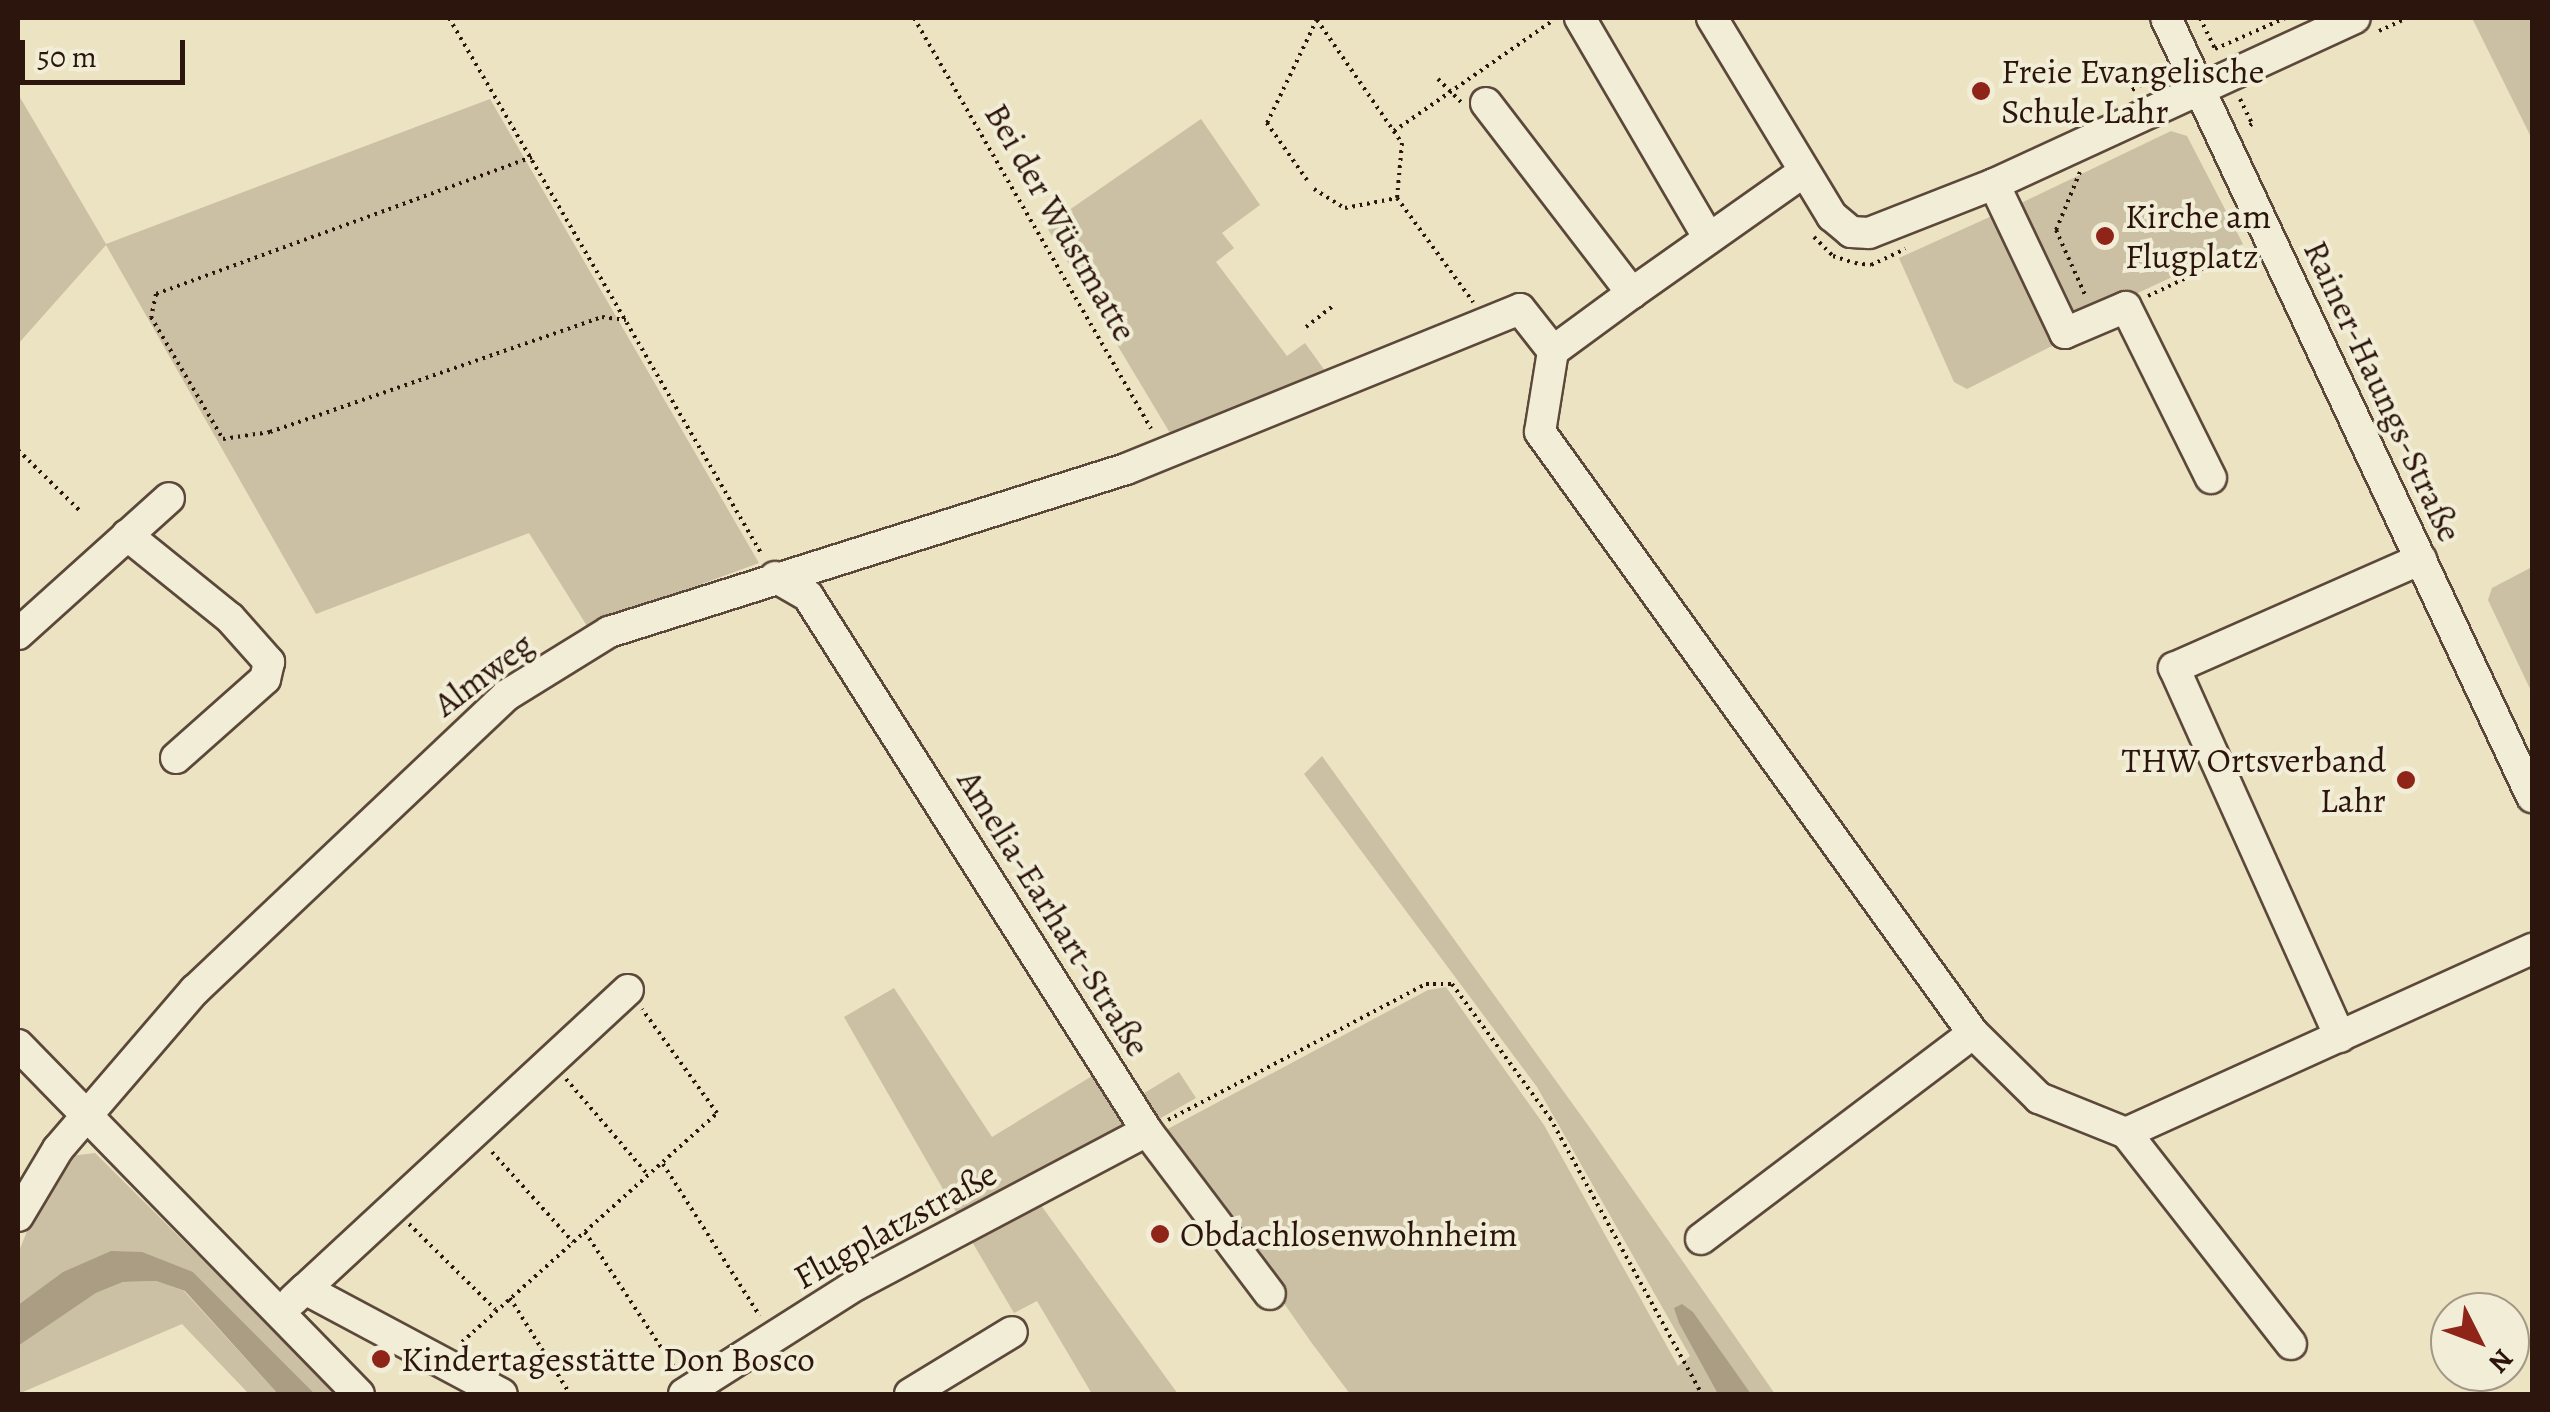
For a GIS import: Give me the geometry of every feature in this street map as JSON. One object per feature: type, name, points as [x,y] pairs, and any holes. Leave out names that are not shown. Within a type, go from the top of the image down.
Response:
[{"type":"street","points":[[1580,18],[1708,236]]},
{"type":"street","points":[[1712,18],[1802,173],[1840,224],[1869,234],[1994,184],[2355,18]]},
{"type":"street","name":"Rainer-Haungs-Straße","points":[[2166,18],[2528,779]]},
{"type":"street","points":[[1486,103],[1632,293]]},
{"type":"street","points":[[1802,173],[1708,236],[1553,351],[1540,432],[1973,1033],[2039,1098],[2126,1133],[2291,1344]]},
{"type":"street","points":[[1994,184],[2065,333],[2126,307],[2212,478]]},
{"type":"street","name":"Almweg","points":[[18,1216],[87,1115],[195,990],[410,780],[507,696],[609,632],[775,577],[962,525],[1164,452],[1520,309],[1553,351]]},
{"type":"street","points":[[18,634],[169,498]]},
{"type":"street","points":[[126,535],[230,618],[269,662],[264,679],[176,758]]},
{"type":"street","points":[[2340,1037],[2174,668],[2421,559]]},
{"type":"street","name":"Amelia-Earhart-Straße","points":[[775,577],[808,596],[1147,1131],[1270,1294]]},
{"type":"street","points":[[2126,1133],[2532,949]]},
{"type":"street","points":[[279,1312],[628,990]]},
{"type":"street","points":[[1701,1238],[1973,1033]]},
{"type":"street","points":[[18,1046],[359,1394]]},
{"type":"street","name":"Flugplatzstraße","points":[[687,1393],[856,1285],[1147,1131]]},
{"type":"street","points":[[305,1289],[502,1394]]},
{"type":"street","points":[[910,1394],[1012,1332]]},
{"type":"path","points":[[449,18],[775,577]]},
{"type":"path","name":"Bei der Wüstmatte","points":[[914,18],[1164,452]]},
{"type":"path","points":[[1394,131],[1557,18]]},
{"type":"path","points":[[2200,18],[2215,49],[2285,18]]},
{"type":"path","points":[[1307,180],[1267,123],[1316,19],[1402,143],[1397,198],[1487,322]]},
{"type":"path","points":[[2130,90],[2166,73]]},
{"type":"path","points":[[2238,95],[2252,124]]},
{"type":"path","points":[[532,158],[156,294],[151,316],[223,439],[270,432],[602,317],[626,320]]},
{"type":"path","points":[[2069,173],[2082,167],[2056,230],[2096,320]]},
{"type":"path","points":[[1314,189],[1345,208],[1397,198]]},
{"type":"path","points":[[18,212],[18,259]]},
{"type":"path","points":[[1808,228],[1821,248],[1855,263],[1871,265],[1917,243]]},
{"type":"path","points":[[2126,307],[2250,248]]},
{"type":"path","points":[[1306,327],[1332,307]]},
{"type":"path","points":[[18,450],[79,510]]},
{"type":"path","points":[[1147,1131],[1426,984],[1452,984],[1550,1118],[1702,1394]]},
{"type":"path","points":[[440,1362],[716,1114],[628,990]]},
{"type":"path","points":[[550,1061],[648,1175]]},
{"type":"path","points":[[473,1130],[573,1242]]},
{"type":"path","points":[[662,1162],[774,1337]]},
{"type":"path","points":[[392,1207],[496,1310]]},
{"type":"path","points":[[585,1232],[687,1393]]},
{"type":"path","points":[[510,1298],[570,1394]]},
{"type":"shaded area","points":[[2472,18],[2532,18],[2532,139]]},
{"type":"shaded area","points":[[18,94],[106,244],[490,99],[759,563],[587,626],[529,533],[316,614],[106,245],[18,344]]},
{"type":"shaded area","points":[[1201,119],[1260,205],[1222,233],[1234,248],[1216,262],[1287,356],[1305,343],[1328,375],[1170,433],[1046,226]]},
{"type":"shaded area","points":[[2171,131],[2187,136],[2243,244],[2082,319],[2062,309],[2017,205]]},
{"type":"shaded area","points":[[1994,215],[2052,346],[1967,389],[1954,382],[1899,258]]},
{"type":"shaded area","points":[[2532,567],[2532,693],[2488,600],[2492,588]]},
{"type":"shaded area","points":[[1322,756],[1590,1128],[1775,1394],[1350,1394],[1311,1342],[1164,1131],[1428,990],[1446,987],[1544,1125],[1678,1366],[1690,1356],[1537,1087],[1304,774]]},
{"type":"shaded area","points":[[894,988],[992,1137],[1097,1073],[1133,1130],[959,1217],[844,1017]]},
{"type":"shaded area","points":[[1179,1072],[1196,1098],[1159,1119],[1149,1115],[1136,1098]]},
{"type":"shaded area","points":[[95,1153],[337,1394],[315,1394],[193,1272],[63,1273],[18,1305],[18,1254],[40,1198],[70,1156]]},
{"type":"shaded area","points":[[1040,1204],[1178,1394],[1092,1394],[1037,1301],[1014,1313],[971,1240]]},
{"type":"shaded area","points":[[111,1251],[142,1252],[193,1272],[315,1394],[278,1394],[185,1291],[156,1281],[123,1282],[96,1293],[18,1346],[18,1305],[63,1272]]},
{"type":"shaded area","points":[[156,1281],[184,1291],[278,1394],[249,1394],[182,1324],[18,1394],[18,1346],[96,1293],[123,1282]]},
{"type":"shaded area","points":[[1682,1304],[1693,1312],[1751,1394],[1718,1394],[1679,1323],[1674,1308]]},
{"type":"place","name":"Freie Evangelische Schule Lahr","points":[[1981,91]]},
{"type":"place","name":"Kirche am Flugplatz","points":[[2105,236]]},
{"type":"place","name":"THW Ortsverband Lahr","points":[[2406,780]]},
{"type":"place","name":"Obdachlosenwohnheim","points":[[1160,1234]]},
{"type":"place","name":"Kindertagesstätte Don Bosco","points":[[381,1359]]}]
